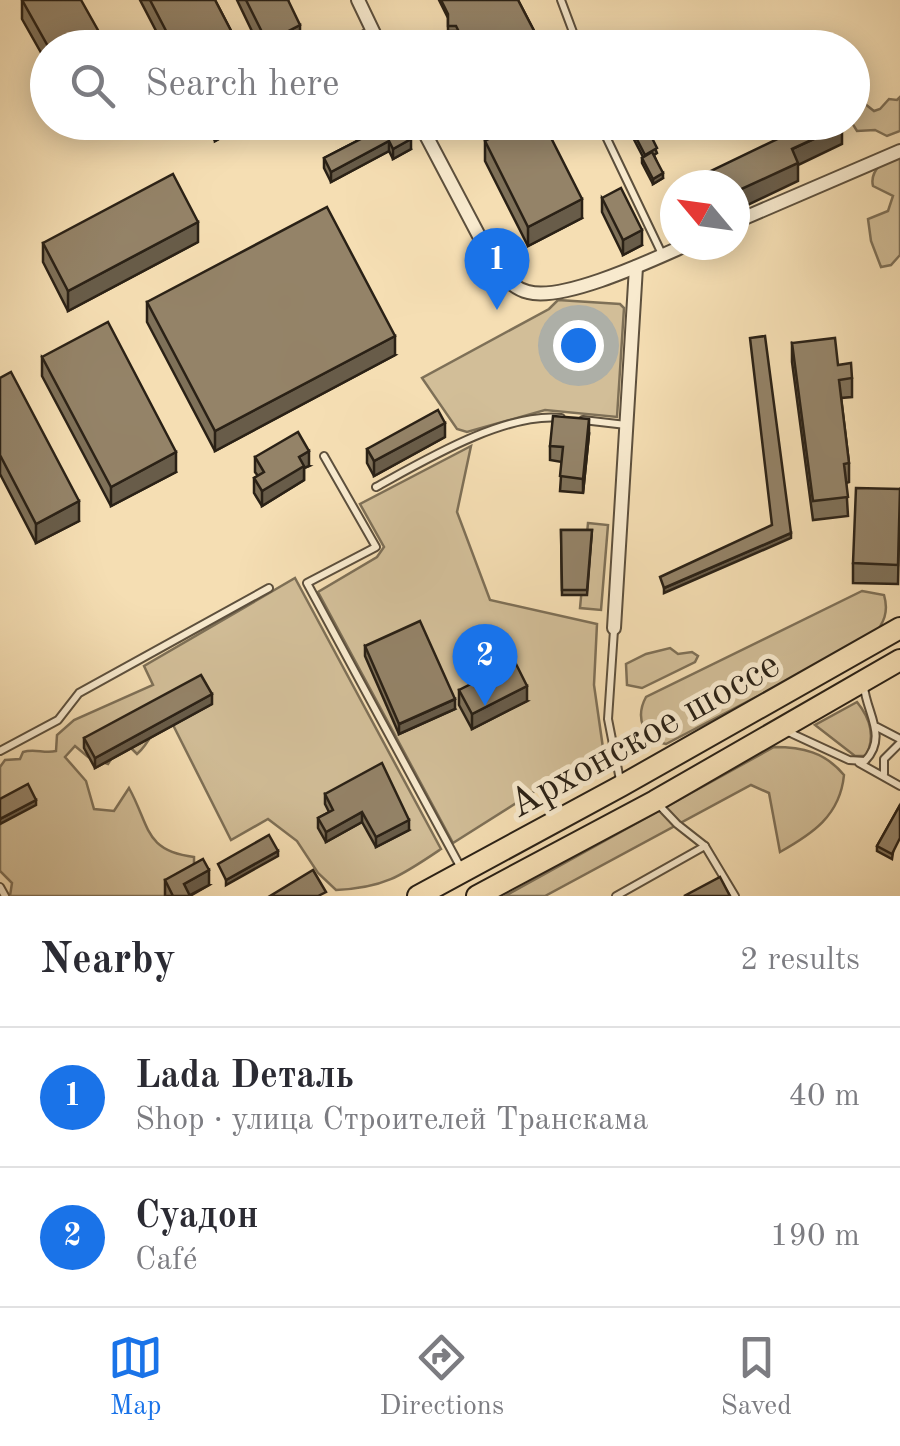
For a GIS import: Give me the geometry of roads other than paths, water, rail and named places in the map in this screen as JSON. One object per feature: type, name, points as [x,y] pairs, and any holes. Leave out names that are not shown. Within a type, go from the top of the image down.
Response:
[{"type":"highway","name":"Архонское шоссе","points":[[418,896],[900,628]]},
{"type":"highway","name":"Архонское шоссе","points":[[477,896],[900,660]]},
{"type":"street","points":[[358,0],[372,29]]},
{"type":"street","points":[[428,140],[496,270],[510,283],[530,293],[569,289],[660,256]]},
{"type":"street","points":[[750,216],[900,151]]},
{"type":"street","points":[[614,628],[636,268]]},
{"type":"lane","points":[[561,0],[573,30]]},
{"type":"lane","points":[[608,140],[660,249]]},
{"type":"lane","points":[[376,486],[468,437],[546,416],[627,426]]},
{"type":"lane","points":[[324,456],[376,547],[306,583],[464,873]]},
{"type":"lane","points":[[0,751],[58,720],[79,692],[268,588]]},
{"type":"lane","points":[[614,628],[608,720],[621,786]]},
{"type":"lane","points":[[858,762],[867,760],[875,748],[876,726],[863,682]]},
{"type":"lane","points":[[876,726],[900,741],[884,759],[884,775]]},
{"type":"lane","points":[[779,728],[858,762],[900,786]]},
{"type":"lane","points":[[655,800],[706,846],[735,896]]},
{"type":"lane","points":[[616,896],[626,894],[706,846]]},
{"type":"lane","points":[[0,886],[5,896]]},
{"type":"place","name":"Lada Dеталь","points":[[497,310]]},
{"type":"place","name":"Суадон","points":[[485,706]]}]
